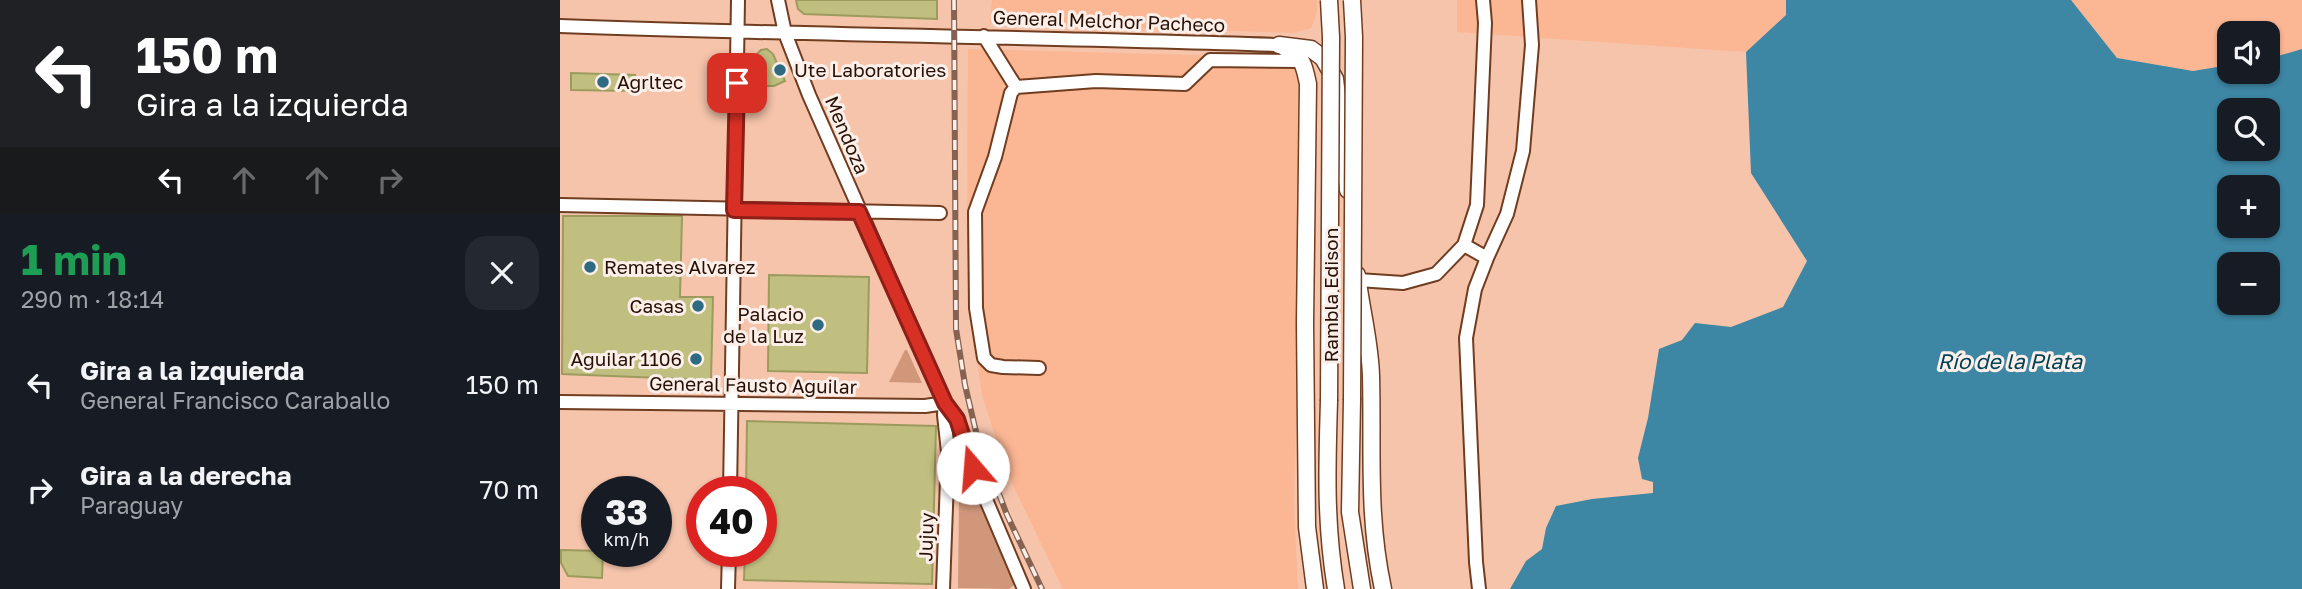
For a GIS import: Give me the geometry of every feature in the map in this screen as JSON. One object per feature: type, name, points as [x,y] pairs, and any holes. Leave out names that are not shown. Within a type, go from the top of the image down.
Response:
[{"type":"main road","name":"Rambla Edison","points":[[1329,0],[1331,37],[1327,513],[1336,589]]},
{"type":"main road","name":"Rambla Edison","points":[[1352,0],[1354,37],[1350,512],[1362,589]]},
{"type":"main road","points":[[1279,45],[1297,54],[1305,66],[1308,85],[1305,323],[1307,527],[1315,589]]},
{"type":"main road","points":[[1279,45],[1311,49],[1323,58],[1335,79],[1358,280],[1368,336],[1371,375],[1372,520],[1383,589]]},
{"type":"street","points":[[730,476],[738,0]]},
{"type":"street","name":"Mendoza","points":[[778,0],[785,33],[809,95],[945,403],[957,419],[973,468],[1024,589]]},
{"type":"street","points":[[1358,280],[1403,283],[1436,274],[1464,245],[1477,205],[1485,23],[1483,0]]},
{"type":"street","points":[[1479,589],[1466,338],[1475,289],[1507,214],[1523,151],[1532,45],[1529,0]]},
{"type":"street","name":"General Melchor Pacheco","points":[[560,26],[738,33],[984,36],[1279,45]]},
{"type":"street","points":[[984,36],[1016,87]]},
{"type":"street","points":[[1039,368],[1003,368],[991,365],[984,358],[976,308],[975,212],[995,157],[1011,93],[1016,87],[1096,81],[1185,83],[1210,60],[1301,61]]},
{"type":"street","points":[[560,205],[940,213]]},
{"type":"street","points":[[1464,245],[1487,258]]},
{"type":"street","name":"General Fausto Aguilar","points":[[560,402],[925,406],[945,403]]},
{"type":"street","name":"Jujuy","points":[[943,589],[948,452],[945,403]]},
{"type":"street","points":[[728,589],[729,567]]},
{"type":"shaded area","points":[[992,0],[1317,0],[1317,9],[1311,28],[1293,33],[990,23]]},
{"type":"shaded area","points":[[1457,0],[1786,0],[1786,15],[1746,52],[1457,32]]},
{"type":"shaded area","points":[[2071,0],[2302,0],[2302,49],[2280,55],[2280,21],[2217,21],[2217,67],[2193,71],[2117,58]]},
{"type":"shaded area","points":[[968,49],[1305,58],[1294,504],[1298,589],[1063,589],[1007,473],[982,395],[972,323],[967,240]]},
{"type":"shaded area","points":[[907,350],[922,383],[889,382]]},
{"type":"shaded area","points":[[954,451],[959,454],[1013,573],[1014,585],[1009,589],[958,588],[959,502],[954,487]]},
{"type":"water","name":"Río de la Plata","points":[[1786,0],[2071,0],[2117,58],[2193,71],[2217,67],[2217,84],[2280,84],[2280,55],[2302,49],[2302,589],[1510,589],[1526,561],[1542,549],[1546,528],[1556,506],[1592,499],[1653,493],[1653,482],[1642,479],[1638,458],[1648,418],[1659,349],[1682,340],[1695,323],[1731,327],[1783,307],[1807,261],[1751,173],[1746,52],[1786,15]]},
{"type":"building","points":[[796,0],[937,0],[937,19],[804,14],[798,9]]},
{"type":"building","points":[[767,49],[773,54],[785,81],[774,86],[756,86],[757,54]]},
{"type":"building","name":"Agrltec","points":[[571,73],[635,75],[634,91],[571,90]]},
{"type":"building","points":[[563,216],[682,216],[680,297],[713,297],[711,380],[562,374]]},
{"type":"building","name":"Palacio de la Luz","points":[[769,275],[869,277],[867,373],[768,371]]},
{"type":"building","points":[[747,421],[936,426],[932,584],[744,580],[744,567],[777,567],[777,476],[746,476]]},
{"type":"building","points":[[561,550],[581,550],[581,567],[602,567],[602,578],[568,576],[561,563]]},
{"type":"railway","points":[[954,0],[956,329],[977,436],[1007,515],[1042,589]]},
{"type":"place","name":"Ute Laboratories","points":[[780,70]]},
{"type":"place","name":"Agrltec","points":[[603,82]]},
{"type":"place","name":"Remates Alvarez","points":[[590,267]]},
{"type":"place","name":"Casas","points":[[698,306]]},
{"type":"place","name":"Palacio de la Luz","points":[[818,325]]},
{"type":"place","name":"Aguilar 1106","points":[[696,359]]},
{"type":"route","points":[[737,83],[734,210],[859,212],[945,403],[957,419],[973,468]]}]
